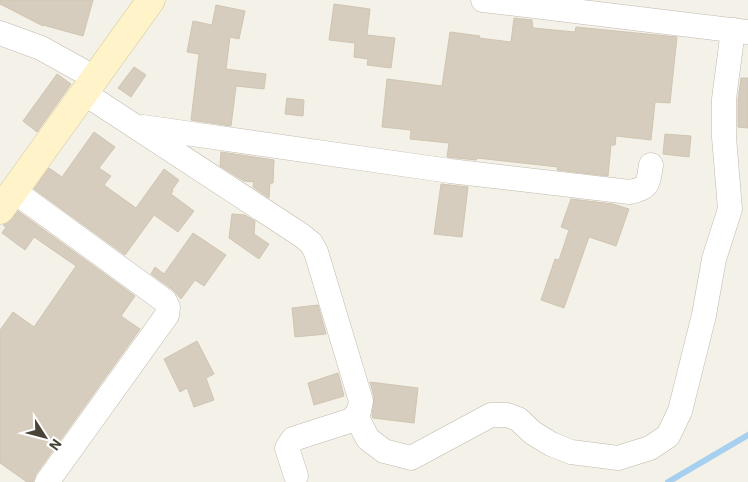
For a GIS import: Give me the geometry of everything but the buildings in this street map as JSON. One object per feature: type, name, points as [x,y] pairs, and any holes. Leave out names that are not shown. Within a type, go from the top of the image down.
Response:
[{"type":"street","points":[[47,482],[167,315],[168,307],[165,301],[7,200],[151,0]]},
{"type":"street","points":[[356,416],[368,438],[373,443],[384,451],[411,458],[491,415],[507,415],[518,419],[533,433],[551,444],[571,452],[618,458],[650,448],[668,436],[680,411],[704,315],[714,259],[730,209],[724,137],[724,99],[741,31],[483,0]]},
{"type":"street","points":[[0,32],[41,48],[90,85],[136,126],[311,243],[316,252],[360,401],[359,411],[352,420],[292,439],[289,442],[287,448],[296,476]]},
{"type":"street","points":[[136,126],[450,171],[630,192],[643,189],[648,181],[651,165]]},
{"type":"waterway","points":[[668,482],[748,435]]}]
